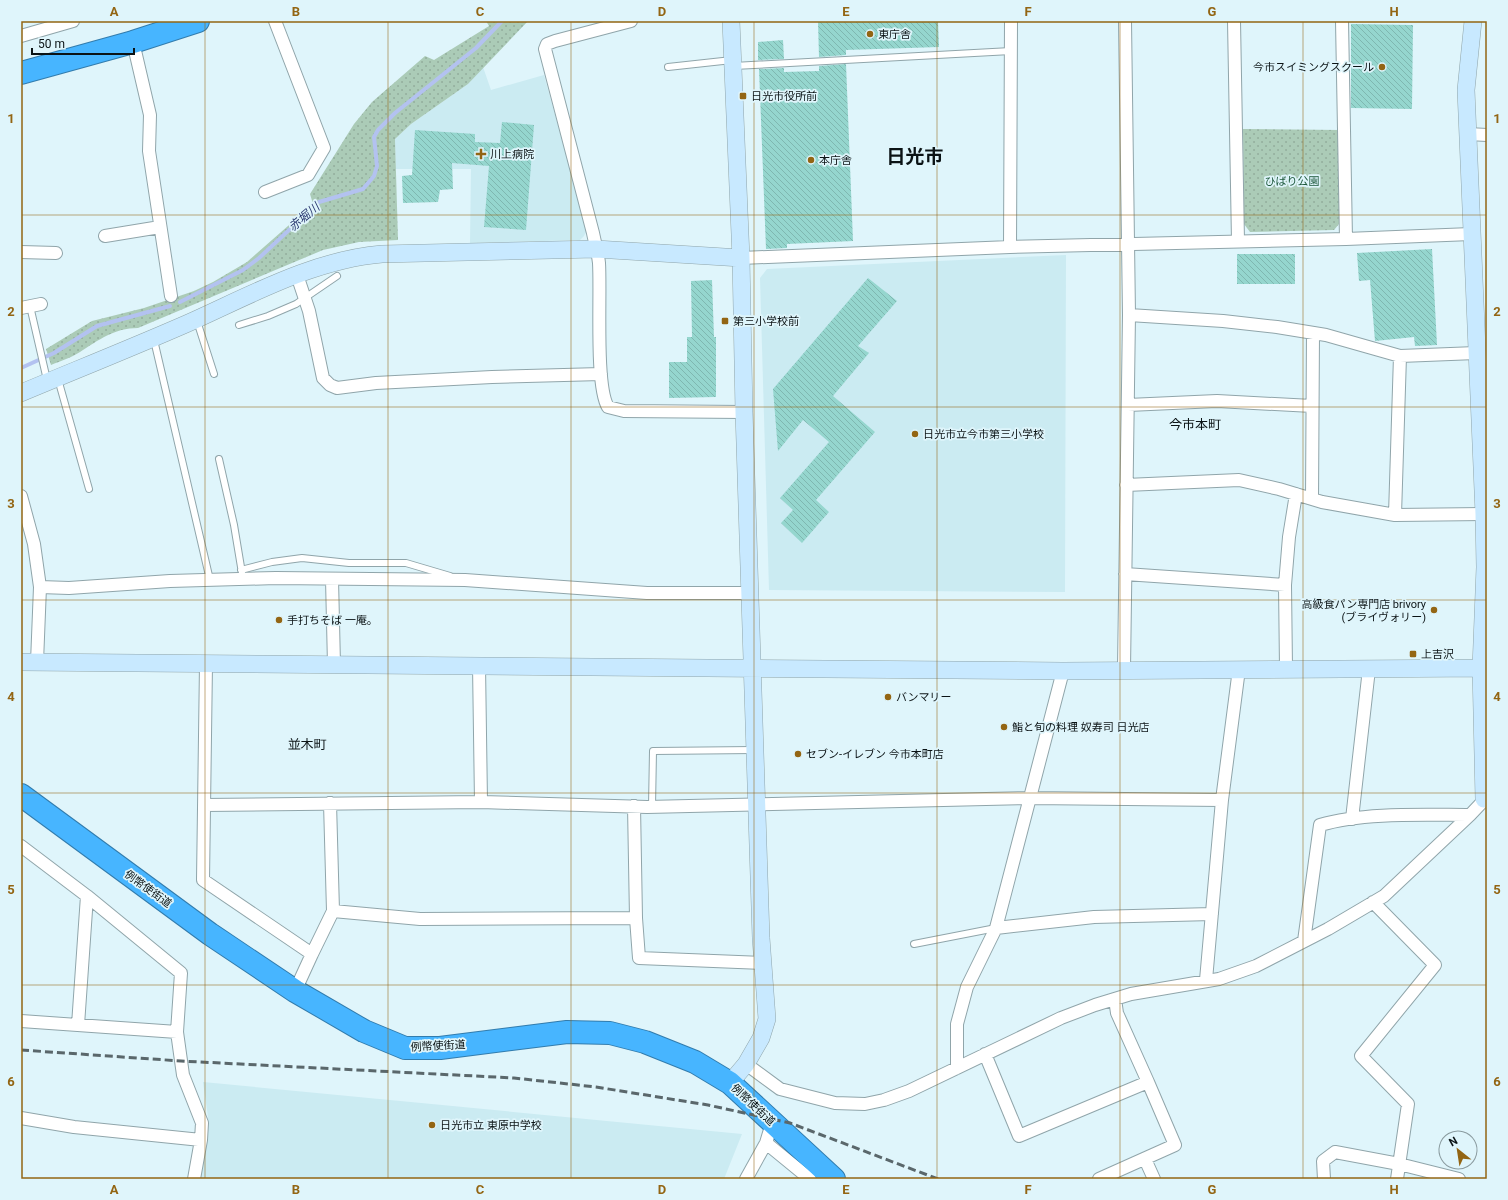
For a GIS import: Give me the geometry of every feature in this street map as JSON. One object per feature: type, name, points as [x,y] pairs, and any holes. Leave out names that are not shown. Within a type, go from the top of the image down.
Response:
[{"type":"highway","points":[[21,73],[133,42],[198,21]]},
{"type":"highway","name":"例幣使街道","points":[[21,795],[210,934],[295,991],[364,1031],[405,1048],[440,1048],[567,1032],[610,1033],[645,1042],[695,1062],[730,1083],[769,1133],[834,1179]]},
{"type":"street","points":[[21,36],[73,21]]},
{"type":"street","points":[[265,192],[308,175],[324,148],[275,21]]},
{"type":"street","points":[[631,21],[555,40],[547,44],[545,49],[599,262],[601,374],[604,401],[608,407],[624,411],[744,412]]},
{"type":"street","points":[[730,1083],[746,1064],[761,1038],[767,1019],[761,938],[756,806],[751,593],[734,63],[731,21]]},
{"type":"street","points":[[1010,247],[1012,21]]},
{"type":"street","points":[[1124,669],[1128,405],[1128,244],[1125,21]]},
{"type":"street","points":[[1234,21],[1238,242]]},
{"type":"street","points":[[1342,21],[1346,240]]},
{"type":"street","points":[[746,1064],[780,1089],[835,1103],[865,1104],[884,1100],[909,1091],[1061,1018],[1115,998],[1131,994],[1219,979],[1256,966],[1304,942],[1384,896],[1470,815],[1485,798],[1484,668],[1486,566],[1483,410],[1476,353],[1466,90],[1473,21]]},
{"type":"street","points":[[133,42],[150,115],[149,151],[171,296]]},
{"type":"street","points":[[1468,134],[1487,135]]},
{"type":"street","points":[[105,236],[160,227]]},
{"type":"street","points":[[21,394],[327,263],[360,256],[596,249],[740,258],[1010,247],[1346,240],[1471,234]]},
{"type":"street","points":[[21,252],[56,253]]},
{"type":"street","points":[[298,275],[323,378],[330,385],[337,388],[376,383],[492,377],[601,374]]},
{"type":"street","points":[[1128,315],[1223,320],[1313,333],[1400,356],[1476,353]]},
{"type":"street","points":[[1312,499],[1314,456],[1312,406],[1313,333]]},
{"type":"street","points":[[1395,515],[1400,356]]},
{"type":"street","points":[[1128,405],[1217,401],[1312,406]]},
{"type":"street","points":[[1126,485],[1239,480],[1312,499],[1395,515],[1484,514]]},
{"type":"street","points":[[1286,668],[1285,585],[1289,537],[1296,494]]},
{"type":"street","points":[[21,496],[34,544],[40,587],[29,662],[1063,670],[1484,668]]},
{"type":"street","points":[[40,587],[69,588],[210,580],[242,574],[332,579],[465,580],[647,593],[751,593]]},
{"type":"street","points":[[1125,574],[1285,585]]},
{"type":"street","points":[[332,579],[334,665]]},
{"type":"street","points":[[206,664],[203,880],[312,954]]},
{"type":"street","points":[[479,666],[481,802]]},
{"type":"street","points":[[1206,980],[1222,800],[1239,669]]},
{"type":"street","points":[[1352,819],[1369,669]]},
{"type":"street","points":[[957,1068],[957,1024],[967,987],[996,928],[1063,670]]},
{"type":"street","points":[[204,805],[481,802],[652,807],[756,806],[1030,798],[1222,800]]},
{"type":"street","points":[[295,991],[333,911],[330,803]]},
{"type":"street","points":[[634,806],[636,918],[639,958],[763,963]]},
{"type":"street","points":[[1304,942],[1320,825],[1339,820],[1352,819],[1421,815],[1470,815]]},
{"type":"street","points":[[21,846],[87,896],[181,973],[177,1032],[182,1075],[202,1123],[201,1140],[194,1179]]},
{"type":"street","points":[[78,1025],[87,896]]},
{"type":"street","points":[[1373,902],[1435,965],[1361,1056],[1408,1104],[1397,1179]]},
{"type":"street","points":[[333,911],[420,919],[636,918]]},
{"type":"street","points":[[996,928],[1094,917],[1212,914]]},
{"type":"street","points":[[1098,1179],[1175,1145],[1117,1013],[1115,998]]},
{"type":"street","points":[[21,1021],[177,1032]]},
{"type":"street","points":[[985,1054],[1019,1136],[1148,1082]]},
{"type":"street","points":[[21,1118],[74,1127],[201,1140]]},
{"type":"street","points":[[746,1179],[769,1133],[810,1179]]},
{"type":"street","points":[[1324,1179],[1323,1161],[1335,1152],[1399,1164],[1459,1179]]},
{"type":"street","points":[[1145,1159],[1154,1179]]},
{"type":"lane","points":[[668,67],[1012,51]]},
{"type":"lane","points":[[239,325],[268,316],[305,299],[337,276]]},
{"type":"lane","points":[[31,306],[44,372],[53,379],[89,489]]},
{"type":"lane","points":[[196,319],[214,374]]},
{"type":"lane","points":[[153,338],[210,580]]},
{"type":"lane","points":[[219,459],[234,525],[242,574],[272,562],[302,558],[349,563],[406,563],[465,580]]},
{"type":"lane","points":[[652,807],[653,751],[755,750]]},
{"type":"lane","points":[[914,944],[996,928]]},
{"type":"shaded area","name":"川上病院","points":[[483,67],[491,90],[544,75],[587,230],[580,240],[470,243],[471,169],[396,169],[395,139],[411,124],[468,84]]},
{"type":"shaded area","name":"日光市立今市第三小学校","points":[[1066,255],[1065,592],[769,590],[760,278],[767,269]]},
{"type":"shaded area","name":"日光市立 東原中学校","points":[[203,1082],[742,1134],[724,1179],[200,1179],[208,1117]]},
{"type":"green space","points":[[486,21],[528,21],[468,84],[411,124],[395,139],[398,240],[359,242],[323,250],[138,328],[114,332],[73,356],[51,365],[46,349],[92,321],[144,308],[194,291],[213,282],[247,262],[313,204],[310,194],[354,124],[372,102],[425,56],[434,60],[489,26]]},
{"type":"green space","name":"ひばり公園","points":[[1243,129],[1340,130],[1339,224],[1334,230],[1250,232],[1244,224]]},
{"type":"building","name":"東庁舎","points":[[818,21],[938,21],[939,47],[846,50],[846,55],[819,57]]},
{"type":"building","name":"今市スイミングスクール","points":[[1351,24],[1413,25],[1412,109],[1351,108]]},
{"type":"building","points":[[783,40],[784,59],[758,60],[758,42]]},
{"type":"building","name":"本庁舎","points":[[846,64],[853,241],[787,244],[787,248],[766,249],[759,69],[784,68],[784,72],[819,71],[819,66]]},
{"type":"building","points":[[502,122],[534,125],[526,230],[484,227],[489,166],[452,163],[453,189],[440,190],[438,202],[403,203],[402,176],[412,175],[415,130],[475,134],[475,142],[500,143]]},
{"type":"building","points":[[1432,249],[1437,345],[1415,346],[1414,337],[1375,341],[1370,280],[1359,281],[1357,253]]},
{"type":"building","points":[[1237,254],[1295,254],[1295,284],[1237,284]]},
{"type":"building","points":[[868,278],[897,301],[858,346],[869,353],[833,396],[875,432],[816,500],[829,512],[802,543],[781,523],[793,510],[780,498],[829,442],[803,420],[778,451],[773,389]]},
{"type":"building","points":[[712,280],[714,337],[716,337],[716,397],[669,398],[669,362],[687,362],[687,337],[692,337],[691,281]]},
{"type":"waterway","name":"赤堀川","points":[[180,302],[243,270],[259,258],[319,202],[363,189],[374,176],[377,166],[374,137],[378,130],[395,113],[476,48],[502,21]]},
{"type":"waterway","name":"赤堀川","points":[[21,368],[54,353],[97,326],[170,306]]},
{"type":"railway","points":[[21,1050],[181,1061],[514,1078],[596,1087],[708,1105],[790,1123],[938,1179]]},
{"type":"place","name":"東庁舎","points":[[870,34]]},
{"type":"place","name":"今市スイミングスクール","points":[[1382,67]]},
{"type":"place","name":"日光市役所前","points":[[743,96]]},
{"type":"place","name":"川上病院","points":[[481,154]]},
{"type":"place","name":"本庁舎","points":[[811,160]]},
{"type":"place","name":"第三小学校前","points":[[725,321]]},
{"type":"place","name":"日光市立今市第三小学校","points":[[915,434]]},
{"type":"place","name":"高級食パン専門店 brivory (ブライヴォリー)","points":[[1434,610]]},
{"type":"place","name":"手打ちそば 一庵。","points":[[279,620]]},
{"type":"place","name":"上吉沢","points":[[1413,654]]},
{"type":"place","name":"バンマリー","points":[[888,697]]},
{"type":"place","name":"鮨と旬の料理 奴寿司 日光店","points":[[1004,727]]},
{"type":"place","name":"セブン-イレブン 今市本町店","points":[[798,754]]},
{"type":"place","name":"日光市立 東原中学校","points":[[432,1125]]},
{"type":"district","name":"日光市","points":[[915,156]]},
{"type":"district","name":"今市本町","points":[[1195,424]]},
{"type":"district","name":"並木町","points":[[307,744]]}]
